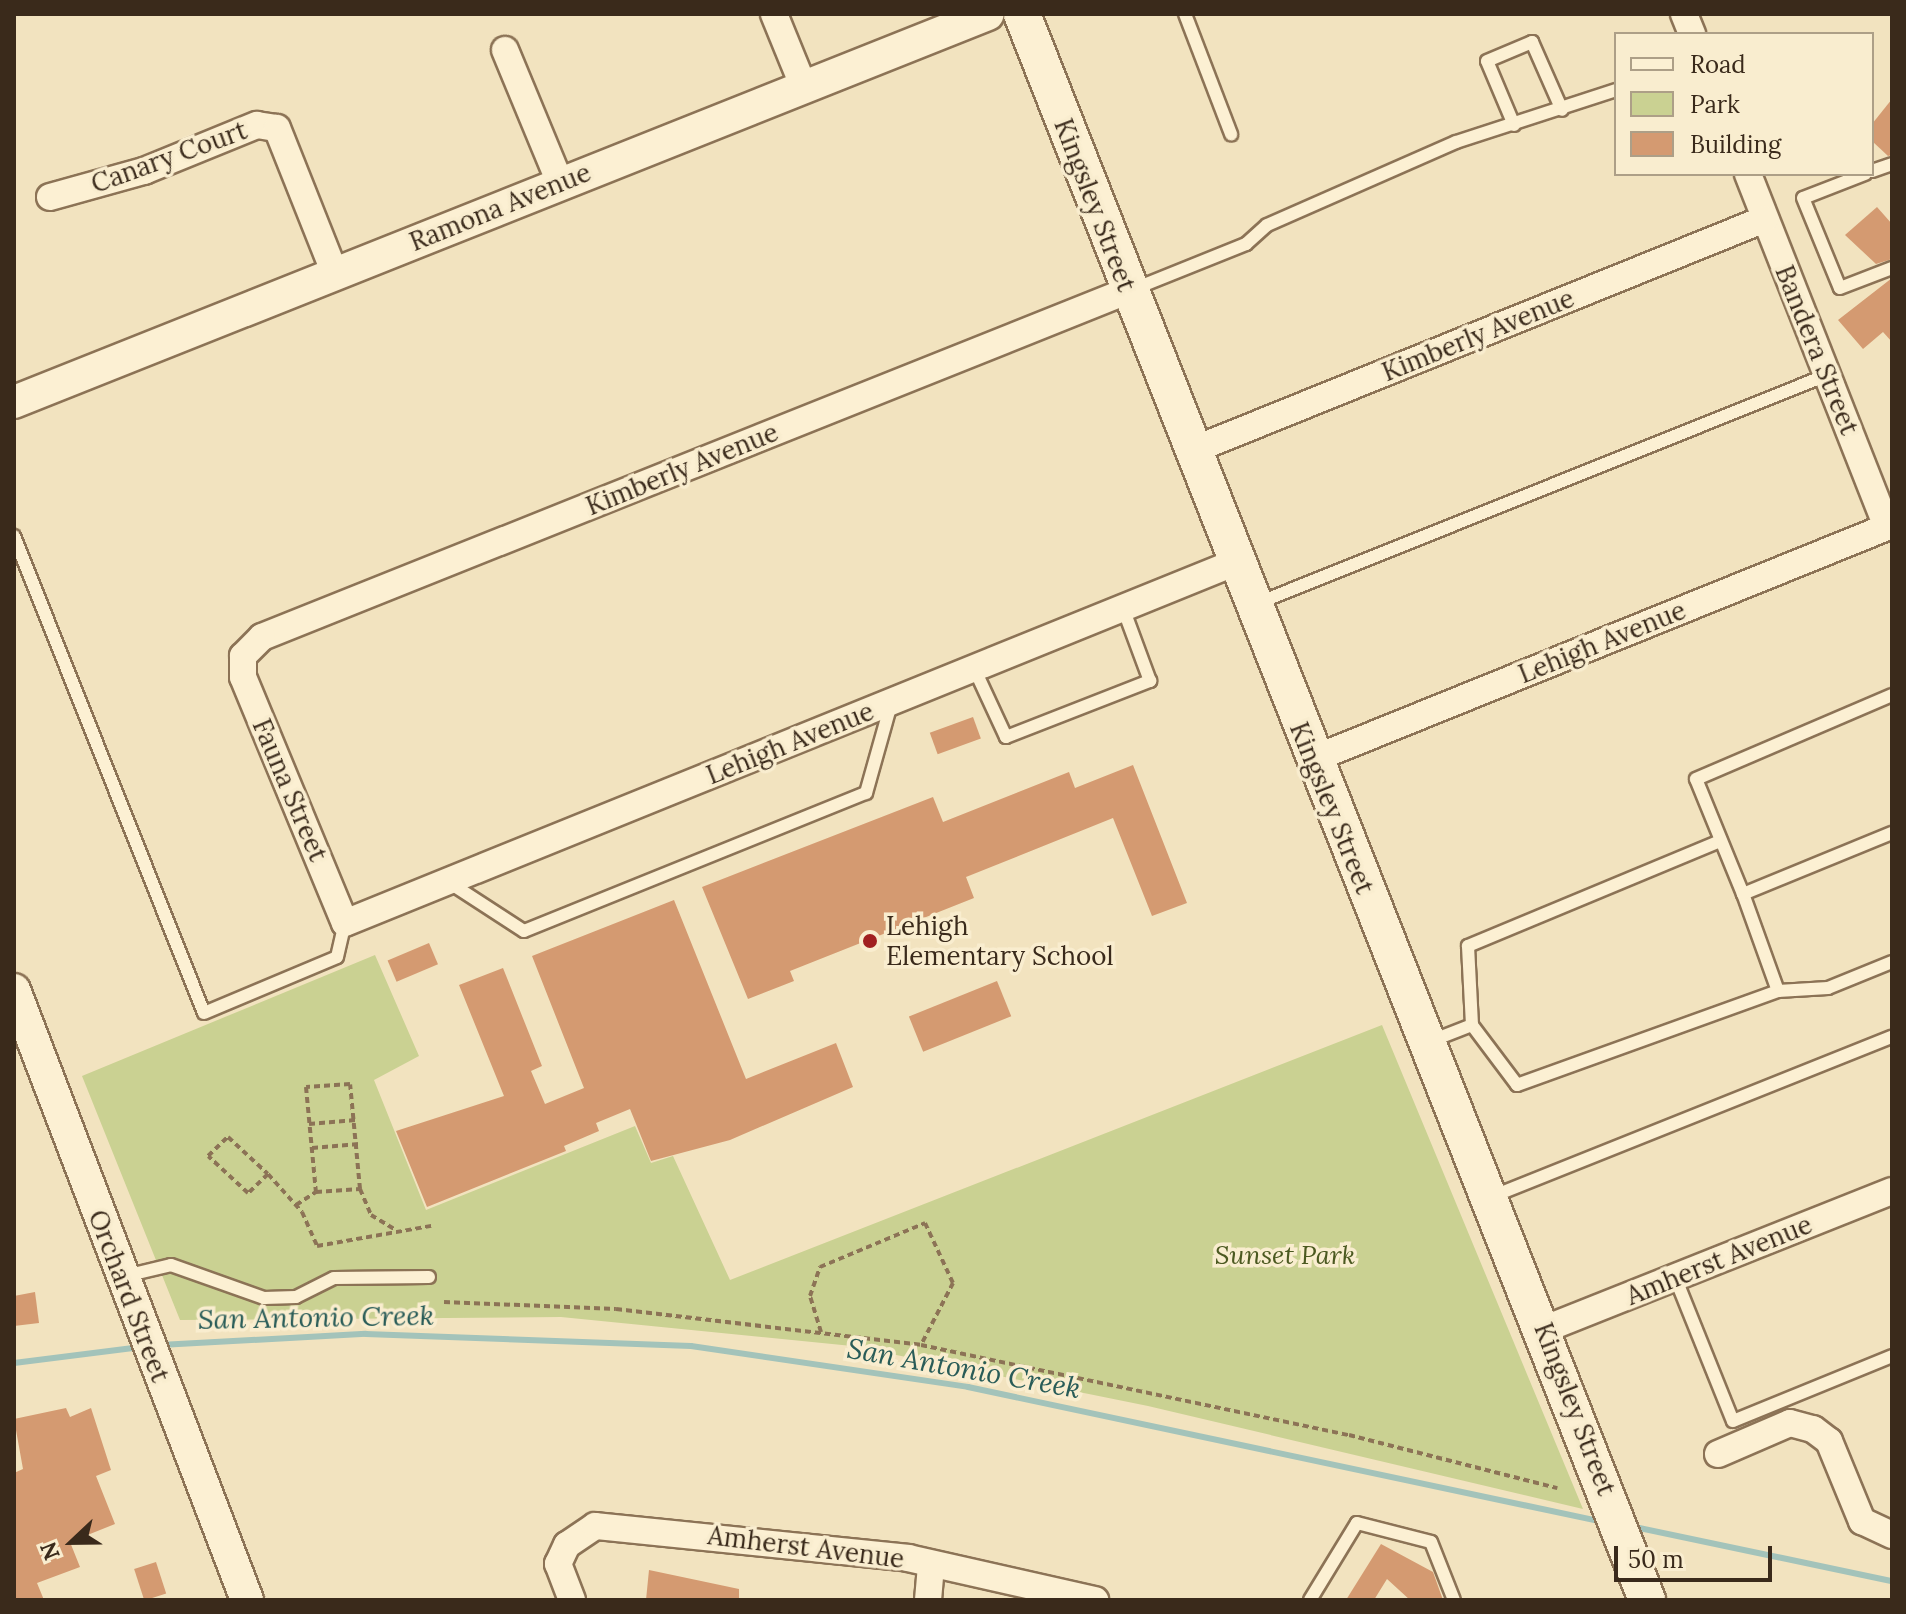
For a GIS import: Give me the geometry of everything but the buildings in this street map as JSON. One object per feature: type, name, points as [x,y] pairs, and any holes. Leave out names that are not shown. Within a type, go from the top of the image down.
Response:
[{"type":"main road","name":"Kingsley Street","points":[[1022,14],[1311,760],[1545,1329],[1647,1600]]},
{"type":"street","points":[[774,14],[803,85]]},
{"type":"street","name":"Ramona Avenue","points":[[14,402],[803,85],[988,14]]},
{"type":"street","points":[[505,50],[560,183]]},
{"type":"street","name":"Canary Court","points":[[50,197],[144,171],[257,125],[277,128],[335,274]]},
{"type":"street","name":"Bandera Street","points":[[1749,176],[1889,526]]},
{"type":"street","name":"Kimberly Avenue","points":[[1191,451],[1765,219]]},
{"type":"street","name":"Kimberly Avenue","points":[[243,656],[262,637],[1127,291]]},
{"type":"street","name":"Lehigh Avenue","points":[[1311,760],[1889,526]]},
{"type":"street","name":"Lehigh Avenue","points":[[345,923],[1234,563]]},
{"type":"street","name":"Fauna Street","points":[[243,656],[243,677],[345,923]]},
{"type":"street","name":"Orchard Street","points":[[14,990],[155,1367],[247,1600]]},
{"type":"street","name":"Amherst Avenue","points":[[1545,1329],[1892,1191]]},
{"type":"street","points":[[1718,1454],[1790,1423],[1813,1429],[1829,1441],[1862,1521],[1892,1535]]},
{"type":"street","name":"Amherst Avenue","points":[[572,1600],[558,1564],[567,1545],[595,1526],[646,1527],[908,1558],[931,1567],[1095,1600]]},
{"type":"street","points":[[928,1600],[931,1567]]},
{"type":"lane","points":[[1185,14],[1231,134]]},
{"type":"lane","points":[[1514,125],[1487,61],[1532,42],[1562,110]]},
{"type":"lane","points":[[1127,291],[1246,244],[1267,225],[1456,142],[1614,91]]},
{"type":"lane","points":[[1860,176],[1803,198],[1840,288],[1892,268]]},
{"type":"lane","points":[[1251,606],[1827,375]]},
{"type":"lane","points":[[14,536],[204,1013],[337,957],[345,923]]},
{"type":"lane","points":[[974,668],[1006,737],[1150,681],[1123,608]]},
{"type":"lane","points":[[1778,991],[1696,779],[1892,695]]},
{"type":"lane","points":[[448,881],[524,931],[866,793],[892,702]]},
{"type":"lane","points":[[1743,894],[1892,833]]},
{"type":"lane","points":[[1720,841],[1468,946],[1472,1025],[1517,1085],[1778,991],[1828,988],[1892,962]]},
{"type":"lane","points":[[1428,1042],[1472,1025]]},
{"type":"lane","points":[[1491,1197],[1892,1037]]},
{"type":"lane","points":[[121,1277],[171,1265],[264,1298],[296,1297],[334,1278],[429,1277]]},
{"type":"lane","points":[[1675,1277],[1733,1421],[1892,1356]]},
{"type":"lane","points":[[1310,1600],[1357,1523],[1431,1542],[1454,1600]]},
{"type":"path","points":[[316,1192],[306,1087],[350,1084],[359,1144],[360,1189],[371,1215],[398,1231]]},
{"type":"path","points":[[309,1124],[356,1120]]},
{"type":"path","points":[[268,1174],[248,1193],[208,1156],[228,1137],[268,1174],[296,1205],[317,1246],[431,1226]]},
{"type":"path","points":[[312,1148],[359,1144]]},
{"type":"path","points":[[296,1205],[316,1192],[360,1189]]},
{"type":"path","points":[[821,1332],[810,1296],[820,1267],[925,1223],[953,1283],[921,1345]]},
{"type":"path","points":[[444,1302],[616,1309],[921,1345],[1349,1435],[1557,1488]]},
{"type":"green space","name":"Sunset Park","points":[[375,955],[419,1056],[374,1080],[426,1210],[635,1126],[651,1163],[673,1156],[730,1280],[1382,1025],[1583,1509],[1148,1406],[852,1346],[561,1317],[180,1320],[82,1076]]},
{"type":"waterway","name":"San Antonio Creek","points":[[160,1345],[366,1334],[691,1346],[968,1387],[1603,1522]]},
{"type":"waterway","name":"San Antonio Creek","points":[[14,1363],[141,1347]]},
{"type":"waterway","name":"San Antonio Creek","points":[[1630,1526],[1892,1581]]},
{"type":"place","name":"Lehigh Elementary School","points":[[870,941]]}]
